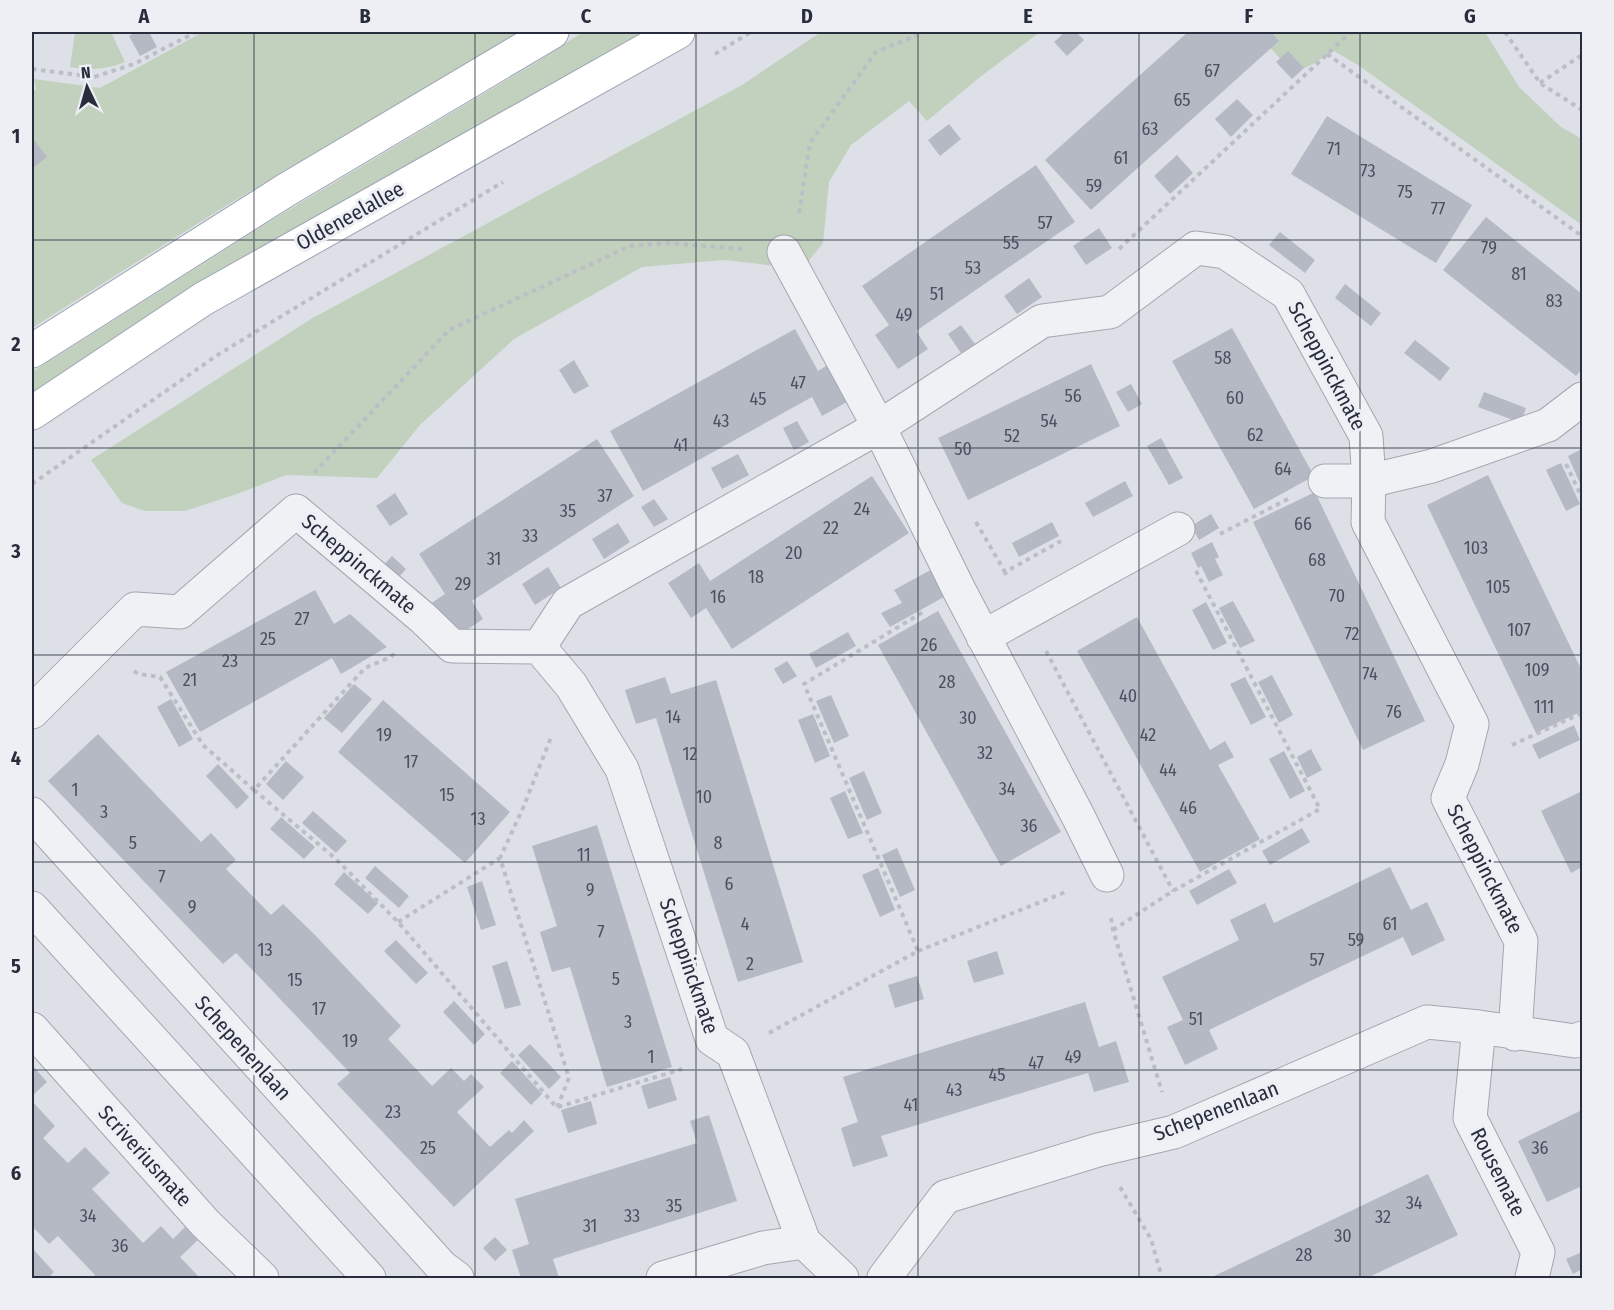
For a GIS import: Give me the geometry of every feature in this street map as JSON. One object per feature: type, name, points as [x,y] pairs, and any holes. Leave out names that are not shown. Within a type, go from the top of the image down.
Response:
[{"type":"main road","points":[[32,351],[286,190],[552,32]]},
{"type":"main road","name":"Oldeneelallee","points":[[32,413],[203,299],[678,32]]},
{"type":"street","name":"Scheppinckmate","points":[[539,648],[568,603],[879,427],[1042,321],[1110,312],[1196,248],[1228,253],[1288,294],[1366,436],[1369,481],[1368,522],[1472,724],[1462,765],[1448,798],[1521,942],[1515,1034]]},
{"type":"street","points":[[784,252],[879,427],[959,590],[1107,875]]},
{"type":"street","points":[[1325,481],[1369,481],[1432,466],[1548,425],[1582,399]]},
{"type":"street","name":"Scheppinckmate","points":[[32,712],[135,609],[180,612],[296,511],[423,618],[452,646],[539,648],[571,685],[622,768],[712,1039],[733,1053],[804,1242],[842,1278]]},
{"type":"street","points":[[983,637],[1178,530]]},
{"type":"street","name":"Schepenenlaan","points":[[32,814],[442,1267],[458,1278]]},
{"type":"street","points":[[32,908],[369,1278]]},
{"type":"street","name":"Schepenenlaan","points":[[884,1278],[945,1197],[1098,1150],[1174,1132],[1427,1022],[1575,1041],[1582,1038]]},
{"type":"street","name":"Rousemate","points":[[1479,1027],[1470,1118],[1538,1252],[1532,1278]]},
{"type":"street","name":"Scriveriusmate","points":[[32,1029],[205,1222],[262,1278]]},
{"type":"street","points":[[663,1278],[764,1248],[804,1242]]},
{"type":"path","points":[[32,69],[94,77],[134,64],[196,32]]},
{"type":"path","points":[[709,58],[751,32]]},
{"type":"path","points":[[302,516],[312,475],[449,330],[630,246],[667,243],[784,252],[795,239],[810,143],[876,52],[925,32]]},
{"type":"path","points":[[1119,249],[1351,32]]},
{"type":"path","points":[[1505,32],[1540,83],[1582,110]]},
{"type":"path","points":[[1327,54],[1582,236]]},
{"type":"path","points":[[1540,83],[1582,55]]},
{"type":"path","points":[[32,484],[219,354],[505,181]]},
{"type":"path","points":[[1218,535],[1325,481]]},
{"type":"path","points":[[1065,539],[1005,572],[1173,891]]},
{"type":"path","points":[[1113,930],[1173,891],[1320,809],[1192,561]]},
{"type":"path","points":[[918,951],[804,684],[959,590]]},
{"type":"path","points":[[254,790],[365,669],[391,657],[423,618]]},
{"type":"path","points":[[99,647],[138,674],[160,676],[203,745],[336,859],[398,922],[557,1108]]},
{"type":"path","points":[[398,922],[500,858],[523,808],[571,685]]},
{"type":"path","points":[[1462,765],[1479,772],[1508,747],[1582,713]]},
{"type":"path","points":[[500,858],[569,1078],[557,1108]]},
{"type":"path","points":[[557,1108],[733,1053],[918,951],[1107,875],[1113,930],[1174,1132]]},
{"type":"path","points":[[1098,1150],[1151,1239],[1162,1278]]},
{"type":"green space","points":[[75,32],[111,32],[125,62],[98,69],[70,67]]},
{"type":"green space","points":[[203,32],[520,32],[224,207],[32,328],[32,93],[36,89],[34,79],[100,88]]},
{"type":"green space","points":[[583,32],[646,32],[32,396],[32,372],[280,215],[537,62]]},
{"type":"green space","points":[[821,32],[1040,32],[927,121],[909,101],[851,145],[829,182],[823,243],[802,269],[724,260],[642,267],[514,339],[420,425],[377,478],[286,475],[185,511],[145,511],[122,503],[91,460],[311,319],[742,85]]},
{"type":"green space","points":[[1256,32],[1485,32],[1519,87],[1561,127],[1582,139],[1582,225],[1358,65],[1334,51],[1293,73]]},
{"type":"building","points":[[136,32],[149,32],[157,47],[140,56],[129,36]]},
{"type":"building","points":[[1065,32],[1076,32],[1084,40],[1067,56],[1054,42]]},
{"type":"building","points":[[1188,32],[1271,32],[1279,41],[1091,210],[1045,160]]},
{"type":"building","points":[[1288,51],[1304,68],[1292,79],[1276,62]]},
{"type":"building","points":[[1237,99],[1253,115],[1231,137],[1215,119]]},
{"type":"building","points":[[1327,116],[1472,205],[1436,263],[1291,174]]},
{"type":"building","points":[[949,124],[961,139],[940,156],[928,140]]},
{"type":"building","points":[[32,137],[47,157],[32,169]]},
{"type":"building","points":[[1177,155],[1193,173],[1170,194],[1154,176]]},
{"type":"building","points":[[1036,165],[1075,222],[916,331],[928,349],[898,369],[875,335],[889,325],[862,286]]},
{"type":"building","points":[[1486,217],[1582,294],[1582,369],[1576,376],[1443,270]]},
{"type":"building","points":[[1099,228],[1112,248],[1086,265],[1073,246]]},
{"type":"building","points":[[1280,232],[1315,260],[1305,273],[1269,245]]},
{"type":"building","points":[[1029,278],[1042,297],[1017,314],[1004,296]]},
{"type":"building","points":[[1345,284],[1381,313],[1371,326],[1335,298]]},
{"type":"building","points":[[961,325],[975,344],[961,353],[948,334]]},
{"type":"building","points":[[1232,328],[1314,476],[1254,509],[1172,361]]},
{"type":"building","points":[[795,329],[818,371],[834,361],[854,398],[822,416],[812,397],[643,491],[610,431]]},
{"type":"building","points":[[1415,340],[1450,368],[1440,381],[1404,353]]},
{"type":"building","points":[[574,360],[589,386],[574,394],[559,370]]},
{"type":"building","points":[[1091,364],[1120,426],[968,500],[938,438]]},
{"type":"building","points":[[1131,384],[1142,404],[1128,412],[1116,392]]},
{"type":"building","points":[[1484,392],[1526,408],[1521,423],[1478,407]]},
{"type":"building","points":[[797,421],[809,442],[794,450],[783,428]]},
{"type":"building","points":[[1161,438],[1183,478],[1169,485],[1147,446]]},
{"type":"building","points":[[597,439],[634,496],[472,601],[483,619],[453,639],[430,604],[445,594],[419,554]]},
{"type":"building","points":[[1582,449],[1582,488],[1568,456]]},
{"type":"building","points":[[738,454],[749,475],[722,489],[711,468]]},
{"type":"building","points":[[1561,463],[1580,504],[1566,511],[1546,470]]},
{"type":"building","points":[[1488,475],[1582,671],[1582,711],[1536,733],[1427,505]]},
{"type":"building","points":[[872,476],[909,533],[732,649],[706,608],[691,618],[668,583],[699,563],[710,581]]},
{"type":"building","points":[[1125,481],[1133,496],[1093,517],[1085,503]]},
{"type":"building","points":[[1315,492],[1425,721],[1363,750],[1253,522]]},
{"type":"building","points":[[395,493],[408,514],[390,526],[376,506]]},
{"type":"building","points":[[654,499],[668,519],[654,527],[641,507]]},
{"type":"building","points":[[1211,514],[1219,528],[1199,540],[1191,526]]},
{"type":"building","points":[[1052,522],[1059,536],[1019,557],[1012,543]]},
{"type":"building","points":[[618,523],[630,542],[604,559],[592,539]]},
{"type":"building","points":[[1212,542],[1219,557],[1215,559],[1223,575],[1209,582],[1201,566],[1198,568],[1191,553]]},
{"type":"building","points":[[392,556],[406,569],[394,583],[380,569]]},
{"type":"building","points":[[548,567],[561,588],[535,605],[522,584]]},
{"type":"building","points":[[936,567],[951,593],[890,627],[881,613],[902,603],[894,590]]},
{"type":"building","points":[[315,590],[334,624],[350,614],[387,647],[341,674],[332,658],[200,732],[166,672]]},
{"type":"building","points":[[1233,601],[1255,641],[1240,648],[1219,608]]},
{"type":"building","points":[[1206,602],[1227,643],[1213,650],[1192,610]]},
{"type":"building","points":[[938,611],[1061,832],[1001,866],[878,645]]},
{"type":"building","points":[[1137,617],[1210,750],[1225,741],[1234,757],[1218,765],[1260,839],[1200,872],[1077,651]]},
{"type":"building","points":[[848,632],[856,646],[816,668],[809,654]]},
{"type":"building","points":[[787,661],[797,676],[783,684],[774,669]]},
{"type":"building","points":[[1272,675],[1293,715],[1279,723],[1258,682]]},
{"type":"building","points":[[665,677],[671,694],[716,680],[803,962],[738,982],[656,718],[636,724],[625,690]]},
{"type":"building","points":[[1245,677],[1266,717],[1251,725],[1230,684]]},
{"type":"building","points":[[354,684],[372,699],[342,733],[324,718]]},
{"type":"building","points":[[831,695],[849,736],[834,743],[816,701]]},
{"type":"building","points":[[171,699],[193,739],[179,747],[157,707]]},
{"type":"building","points":[[383,700],[510,812],[465,863],[338,752]]},
{"type":"building","points":[[813,714],[830,756],[815,763],[798,720]]},
{"type":"building","points":[[1574,725],[1580,740],[1539,759],[1532,745]]},
{"type":"building","points":[[98,734],[201,842],[211,833],[236,860],[226,869],[271,915],[283,904],[314,934],[401,1026],[388,1039],[432,1086],[451,1068],[464,1081],[471,1074],[484,1087],[457,1112],[490,1147],[509,1130],[512,1133],[524,1120],[534,1131],[454,1207],[337,1084],[350,1073],[264,982],[236,953],[223,964],[48,781]]},
{"type":"building","points":[[1311,749],[1322,770],[1307,778],[1297,757]]},
{"type":"building","points":[[1284,751],[1305,791],[1290,799],[1269,759]]},
{"type":"building","points":[[286,761],[304,777],[283,800],[266,784]]},
{"type":"building","points":[[218,764],[249,797],[237,809],[206,776]]},
{"type":"building","points":[[864,771],[882,813],[867,820],[849,778]]},
{"type":"building","points":[[845,791],[863,833],[848,839],[830,798]]},
{"type":"building","points":[[1582,791],[1582,867],[1571,873],[1541,811]]},
{"type":"building","points":[[313,811],[347,841],[336,853],[302,823]]},
{"type":"building","points":[[281,817],[315,847],[304,859],[270,829]]},
{"type":"building","points":[[597,825],[672,1067],[607,1087],[570,967],[552,972],[540,932],[557,926],[532,846]]},
{"type":"building","points":[[1302,828],[1310,842],[1270,865],[1262,851]]},
{"type":"building","points":[[897,848],[915,890],[900,897],[882,855]]},
{"type":"building","points":[[375,866],[409,896],[399,908],[365,878]]},
{"type":"building","points":[[1390,867],[1411,910],[1427,902],[1445,940],[1412,956],[1403,937],[1306,983],[1209,1030],[1218,1049],[1185,1065],[1167,1027],[1183,1020],[1162,977],[1239,940],[1230,920],[1265,903],[1274,923]]},
{"type":"building","points":[[878,868],[895,910],[880,917],[862,875]]},
{"type":"building","points":[[1229,869],[1237,883],[1197,905],[1189,891]]},
{"type":"building","points":[[344,872],[378,903],[368,914],[334,884]]},
{"type":"building","points":[[482,881],[496,925],[481,930],[467,887]]},
{"type":"building","points":[[396,940],[428,973],[416,984],[384,951]]},
{"type":"building","points":[[997,951],[1004,974],[974,983],[967,961]]},
{"type":"building","points":[[507,961],[521,1005],[505,1009],[492,966]]},
{"type":"building","points":[[917,976],[924,999],[895,1008],[888,985]]},
{"type":"building","points":[[454,1001],[485,1034],[474,1045],[443,1012]]},
{"type":"building","points":[[1085,1002],[1099,1047],[1116,1041],[1129,1082],[1094,1092],[1088,1073],[881,1136],[888,1156],[853,1167],[841,1128],[858,1122],[843,1077]]},
{"type":"building","points":[[530,1044],[561,1077],[549,1089],[518,1055]]},
{"type":"building","points":[[512,1061],[542,1094],[531,1105],[500,1073]]},
{"type":"building","points":[[32,1065],[47,1082],[32,1096]]},
{"type":"building","points":[[670,1077],[677,1100],[648,1109],[641,1086]]},
{"type":"building","points":[[32,1101],[55,1126],[43,1138],[68,1163],[85,1147],[110,1173],[92,1189],[143,1243],[161,1226],[173,1239],[185,1227],[198,1240],[180,1257],[200,1278],[92,1278],[95,1275],[58,1236],[49,1244],[32,1226]]},
{"type":"building","points":[[591,1101],[597,1124],[568,1133],[561,1110]]},
{"type":"building","points":[[1582,1110],[1582,1186],[1547,1202],[1518,1141]]},
{"type":"building","points":[[709,1115],[737,1201],[553,1259],[559,1278],[521,1278],[512,1250],[529,1244],[515,1199],[697,1143],[690,1121]]},
{"type":"building","points":[[1428,1174],[1458,1235],[1367,1278],[1210,1278]]},
{"type":"building","points":[[495,1237],[507,1250],[495,1261],[483,1248]]},
{"type":"building","points":[[32,1248],[54,1272],[48,1278],[32,1278]]},
{"type":"building","points":[[1582,1252],[1582,1269],[1573,1274],[1566,1259]]}]
